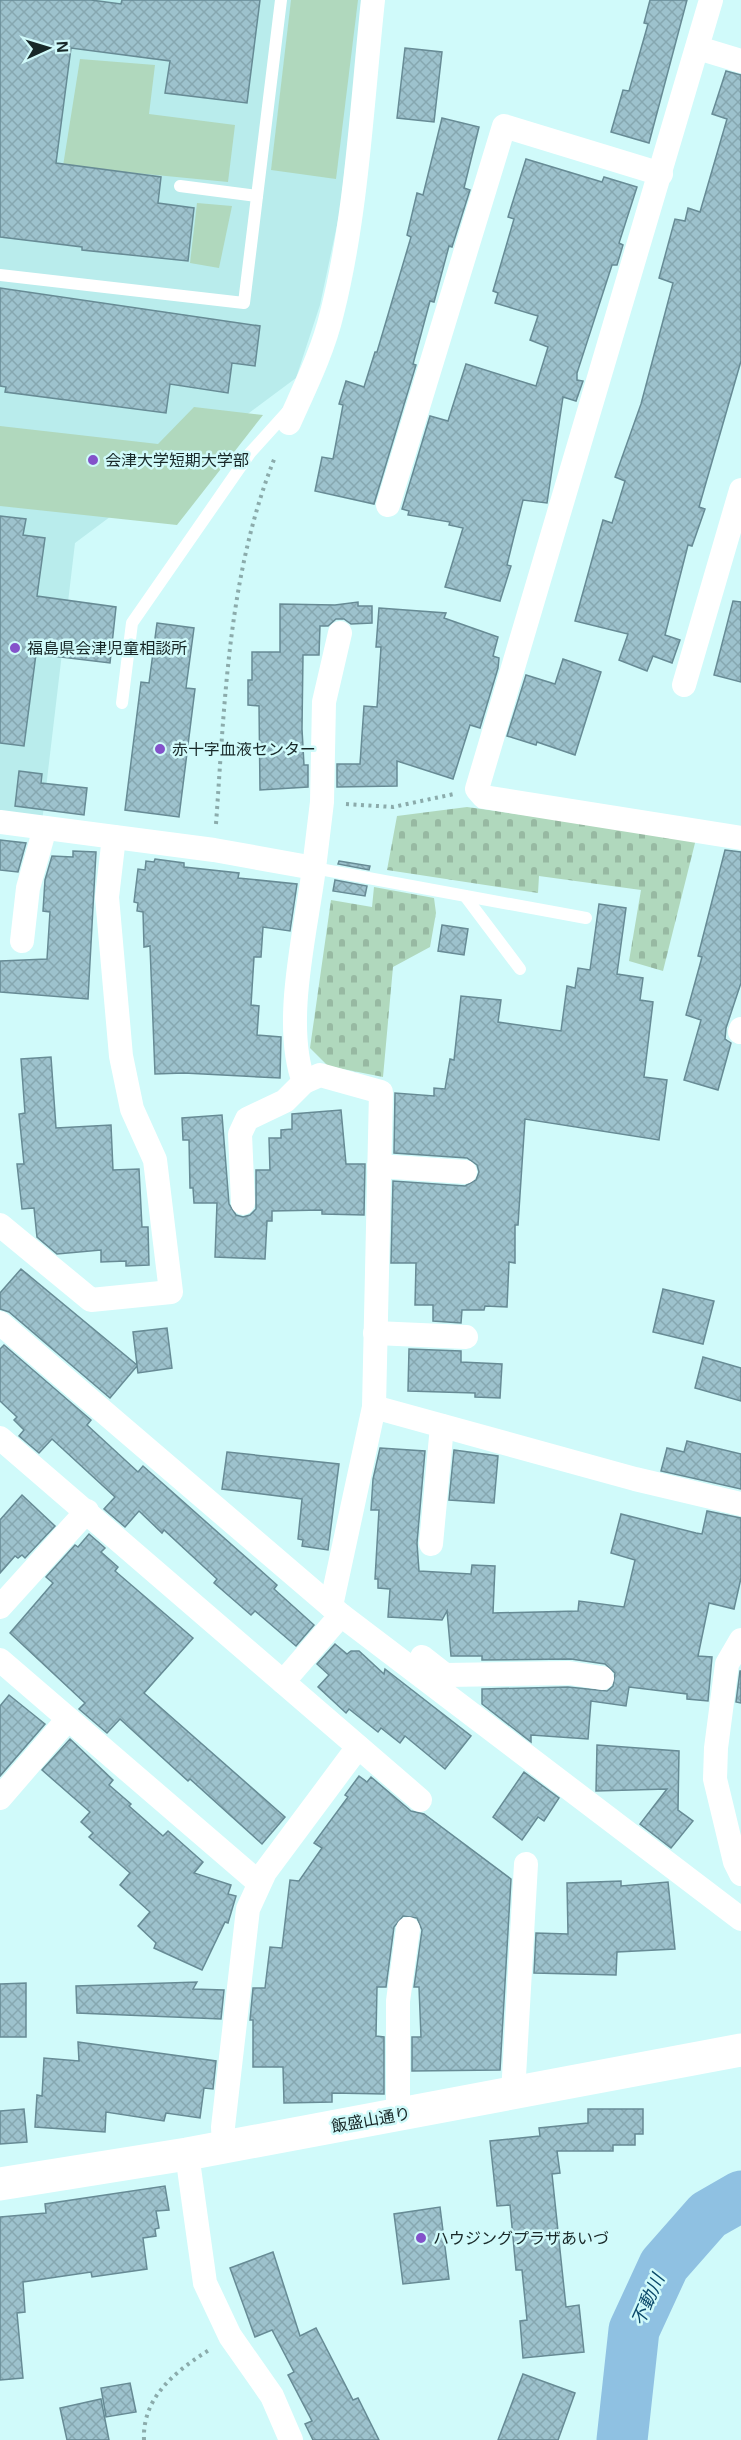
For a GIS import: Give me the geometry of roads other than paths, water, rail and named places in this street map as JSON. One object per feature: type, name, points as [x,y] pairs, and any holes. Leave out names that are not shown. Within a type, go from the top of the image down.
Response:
[{"type":"street","points":[[289,423],[332,314],[344,251],[373,0]]},
{"type":"street","points":[[711,0],[477,789],[484,797],[741,838]]},
{"type":"street","points":[[698,48],[741,61]]},
{"type":"street","points":[[388,505],[504,126],[661,174]]},
{"type":"street","points":[[684,685],[741,490]]},
{"type":"street","points":[[304,1083],[298,1066],[293,1017],[322,802],[324,702],[340,633]]},
{"type":"street","points":[[0,822],[214,850],[314,868]]},
{"type":"street","points":[[22,941],[28,888],[45,828]]},
{"type":"street","points":[[3,1234],[92,1300],[171,1292],[154,1160],[132,1109],[121,1056],[107,897],[114,837]]},
{"type":"street","points":[[243,1203],[240,1134],[247,1119],[285,1101],[304,1083],[320,1075],[381,1092],[374,1407],[335,1604],[283,1682]]},
{"type":"street","points":[[379,1166],[465,1172]]},
{"type":"street","points":[[0,1323],[335,1604],[741,1919]]},
{"type":"street","points":[[375,1333],[466,1337]]},
{"type":"street","points":[[374,1407],[634,1479],[741,1504]]},
{"type":"street","points":[[432,1544],[442,1426]]},
{"type":"street","points":[[0,1438],[420,1800]]},
{"type":"street","points":[[0,1607],[87,1511]]},
{"type":"street","points":[[335,1604],[445,1675],[569,1673],[602,1678]]},
{"type":"street","points":[[741,1640],[727,1664],[722,1684],[715,1779],[735,1862],[741,1874]]},
{"type":"street","points":[[0,1660],[259,1883]]},
{"type":"street","points":[[0,1798],[68,1719]]},
{"type":"street","points":[[224,2146],[223,2127],[248,1909],[265,1872],[358,1747]]},
{"type":"street","points":[[513,2094],[526,1864]]},
{"type":"street","points":[[398,2115],[398,2001],[408,1929]]},
{"type":"street","name":"飯盛山通り","points":[[0,2184],[187,2154],[741,2050]]},
{"type":"street","points":[[187,2154],[206,2283],[230,2336],[272,2396],[291,2440]]},
{"type":"lane","points":[[0,275],[244,303],[281,0]]},
{"type":"lane","points":[[180,186],[257,196]]},
{"type":"lane","points":[[122,703],[132,623],[250,453],[300,397]]},
{"type":"lane","points":[[314,868],[586,918]]},
{"type":"lane","points":[[465,896],[520,969]]},
{"type":"waterway","name":"不動川","points":[[622,2440],[634,2330],[664,2265],[708,2215],[741,2196]]},
{"type":"place","name":"会津大学短期大学部","points":[[93,460]]},
{"type":"place","name":"福島県会津児童相談所","points":[[15,648]]},
{"type":"place","name":"赤十字血液センター","points":[[160,749]]},
{"type":"place","name":"ハウジングプラザあいづ","points":[[421,2238]]}]
